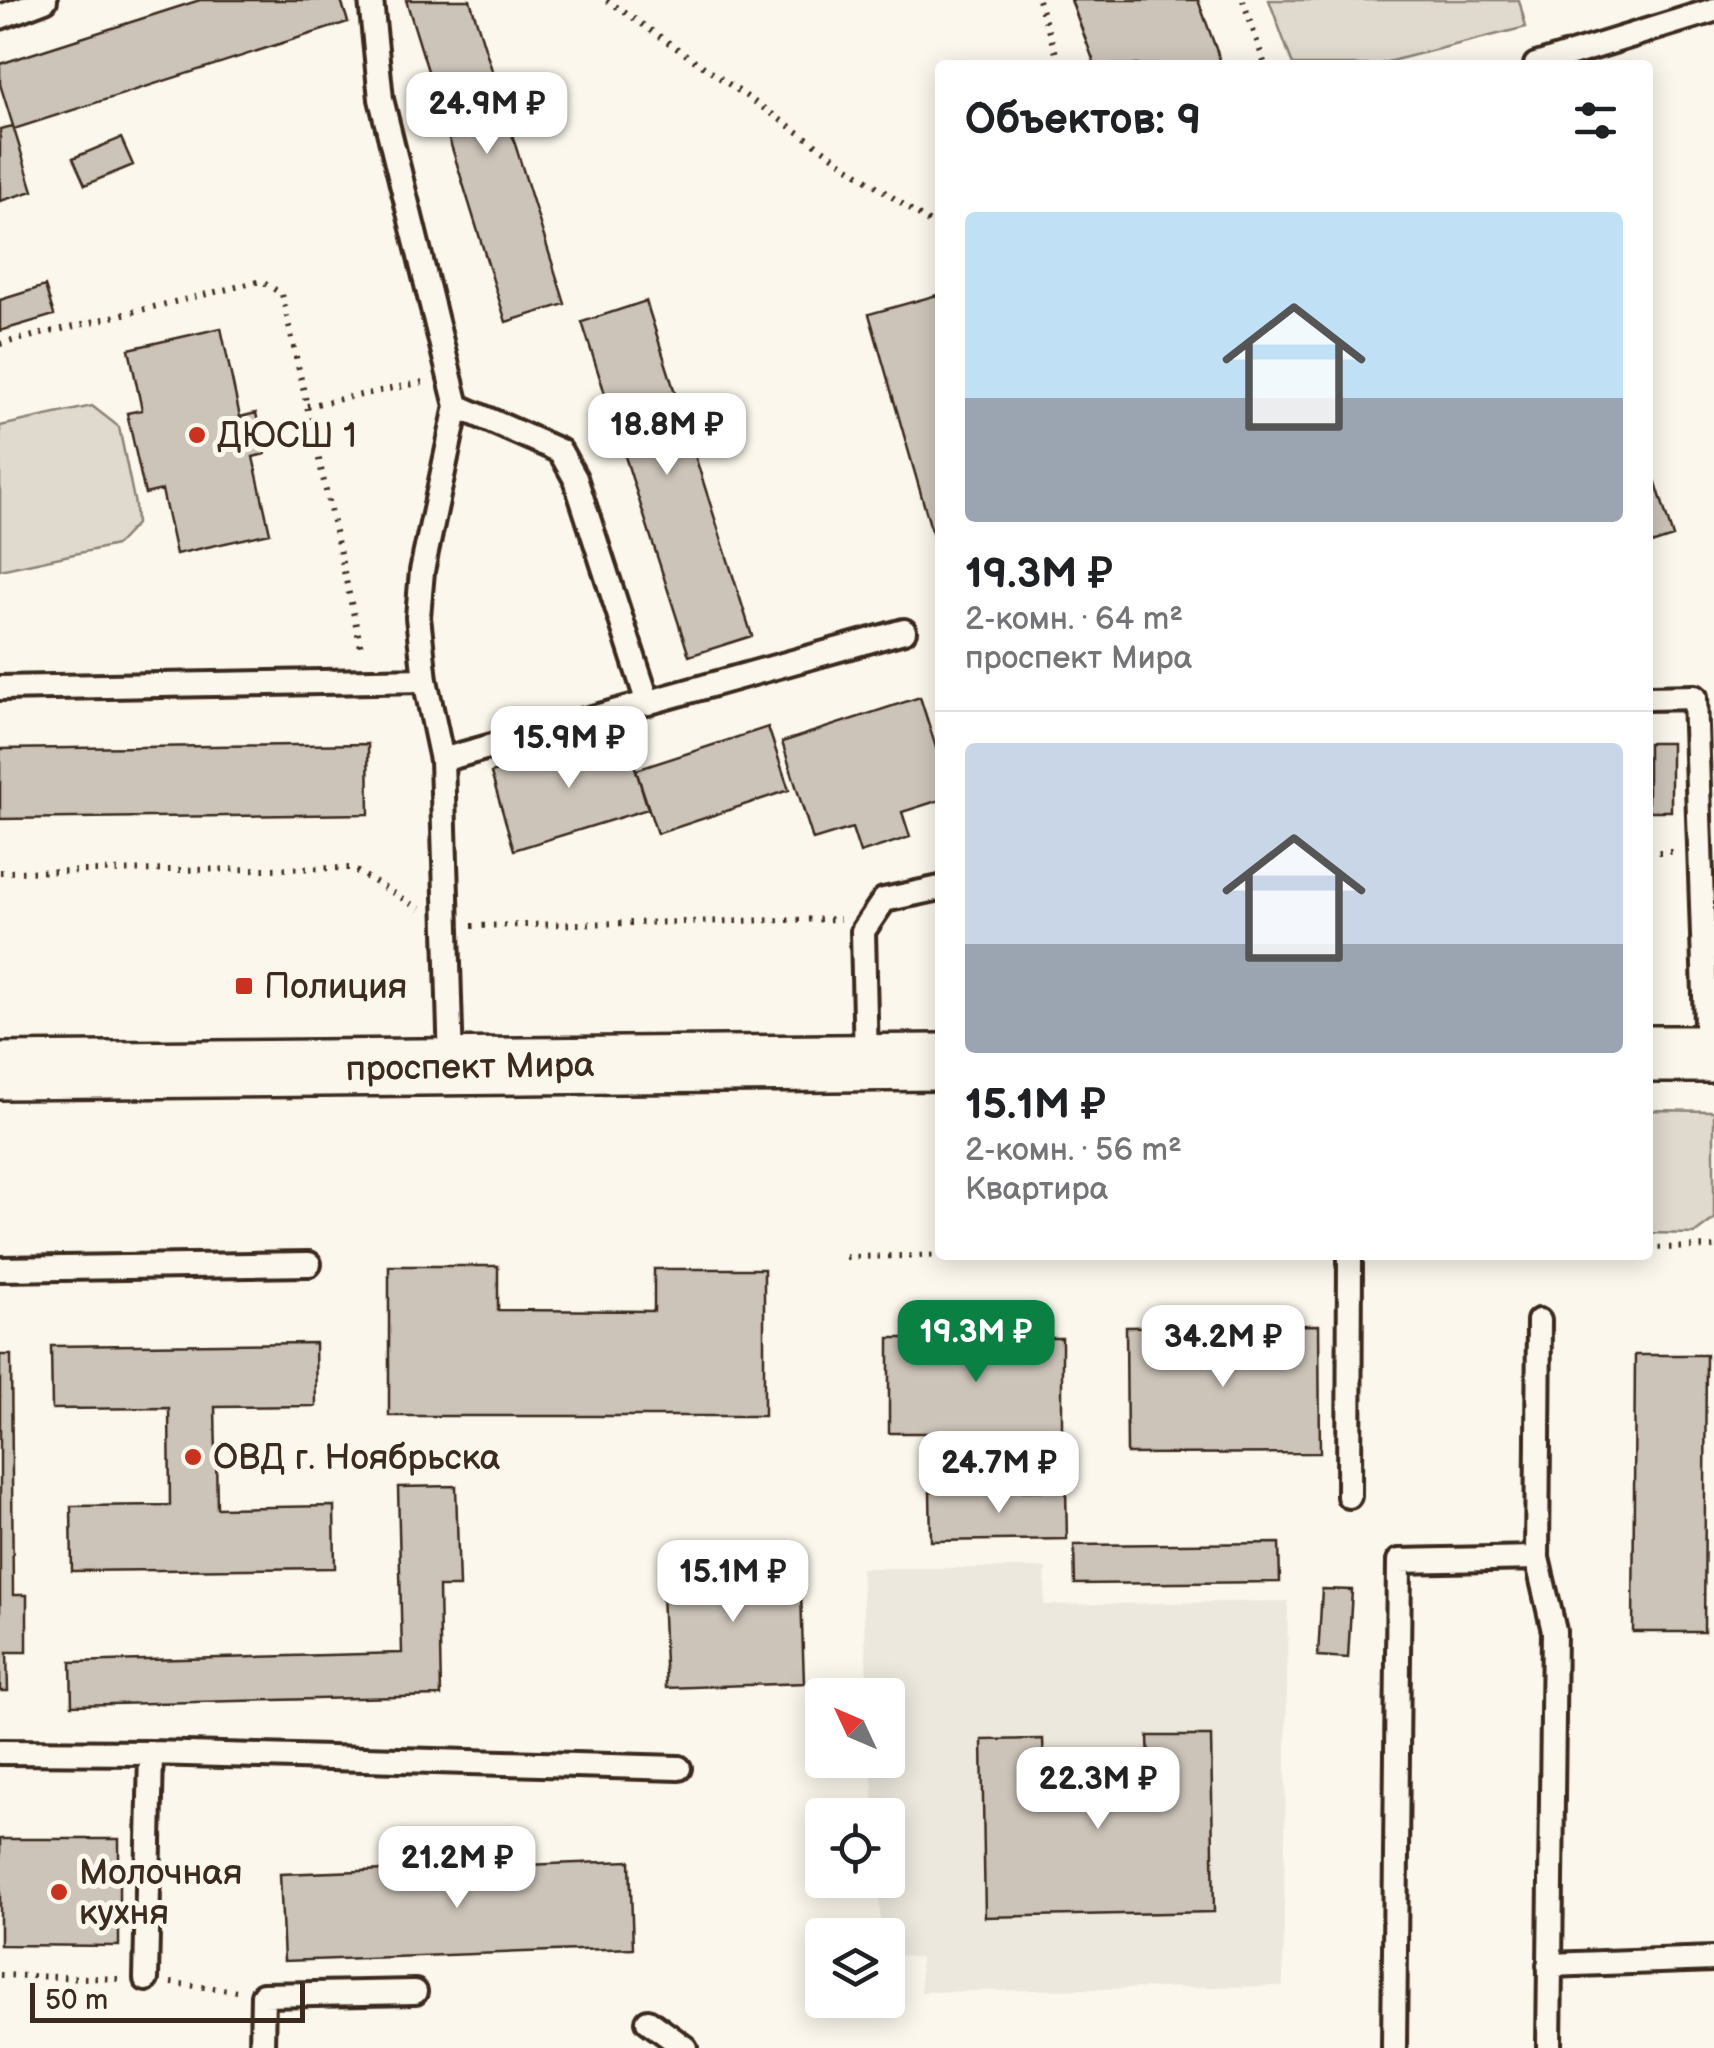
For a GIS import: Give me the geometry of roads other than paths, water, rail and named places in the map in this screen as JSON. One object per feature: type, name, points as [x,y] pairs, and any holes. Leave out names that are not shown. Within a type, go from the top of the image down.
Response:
[{"type":"main road","points":[[1653,1054],[1711,1054]]},
{"type":"main road","name":"проспект Мира","points":[[0,1072],[935,1062]]},
{"type":"lane","points":[[0,16],[45,0]]},
{"type":"lane","points":[[371,0],[380,99],[457,406],[422,571],[418,616],[425,680],[442,760],[451,1065]]},
{"type":"lane","points":[[1552,60],[1714,10]]},
{"type":"lane","points":[[457,406],[560,451],[575,478],[648,703]]},
{"type":"lane","points":[[442,760],[904,630]]},
{"type":"lane","points":[[0,688],[425,680]]},
{"type":"lane","points":[[1653,698],[1704,694],[1711,1054]]},
{"type":"lane","points":[[866,1063],[863,931],[884,900],[935,889]]},
{"type":"lane","points":[[1349,1496],[1350,1260]]},
{"type":"lane","points":[[0,1270],[309,1264]]},
{"type":"lane","points":[[1539,1321],[1537,1558],[1554,1630],[1549,2048]]},
{"type":"lane","points":[[1394,2048],[1399,1560],[1537,1558]]},
{"type":"lane","points":[[0,1752],[679,1768]]},
{"type":"lane","points":[[146,1980],[151,1753]]},
{"type":"lane","points":[[1549,1965],[1714,1959]]},
{"type":"lane","points":[[262,2048],[263,1994],[414,1992]]},
{"type":"lane","points":[[648,2021],[685,2048]]},
{"type":"place","name":"ДЮСШ 1","points":[[197,435]]},
{"type":"place","name":"Полиция","points":[[244,986]]},
{"type":"place","name":"ОВД г. Ноябрьска","points":[[193,1457]]},
{"type":"place","name":"Молочная кухня","points":[[59,1892]]}]
